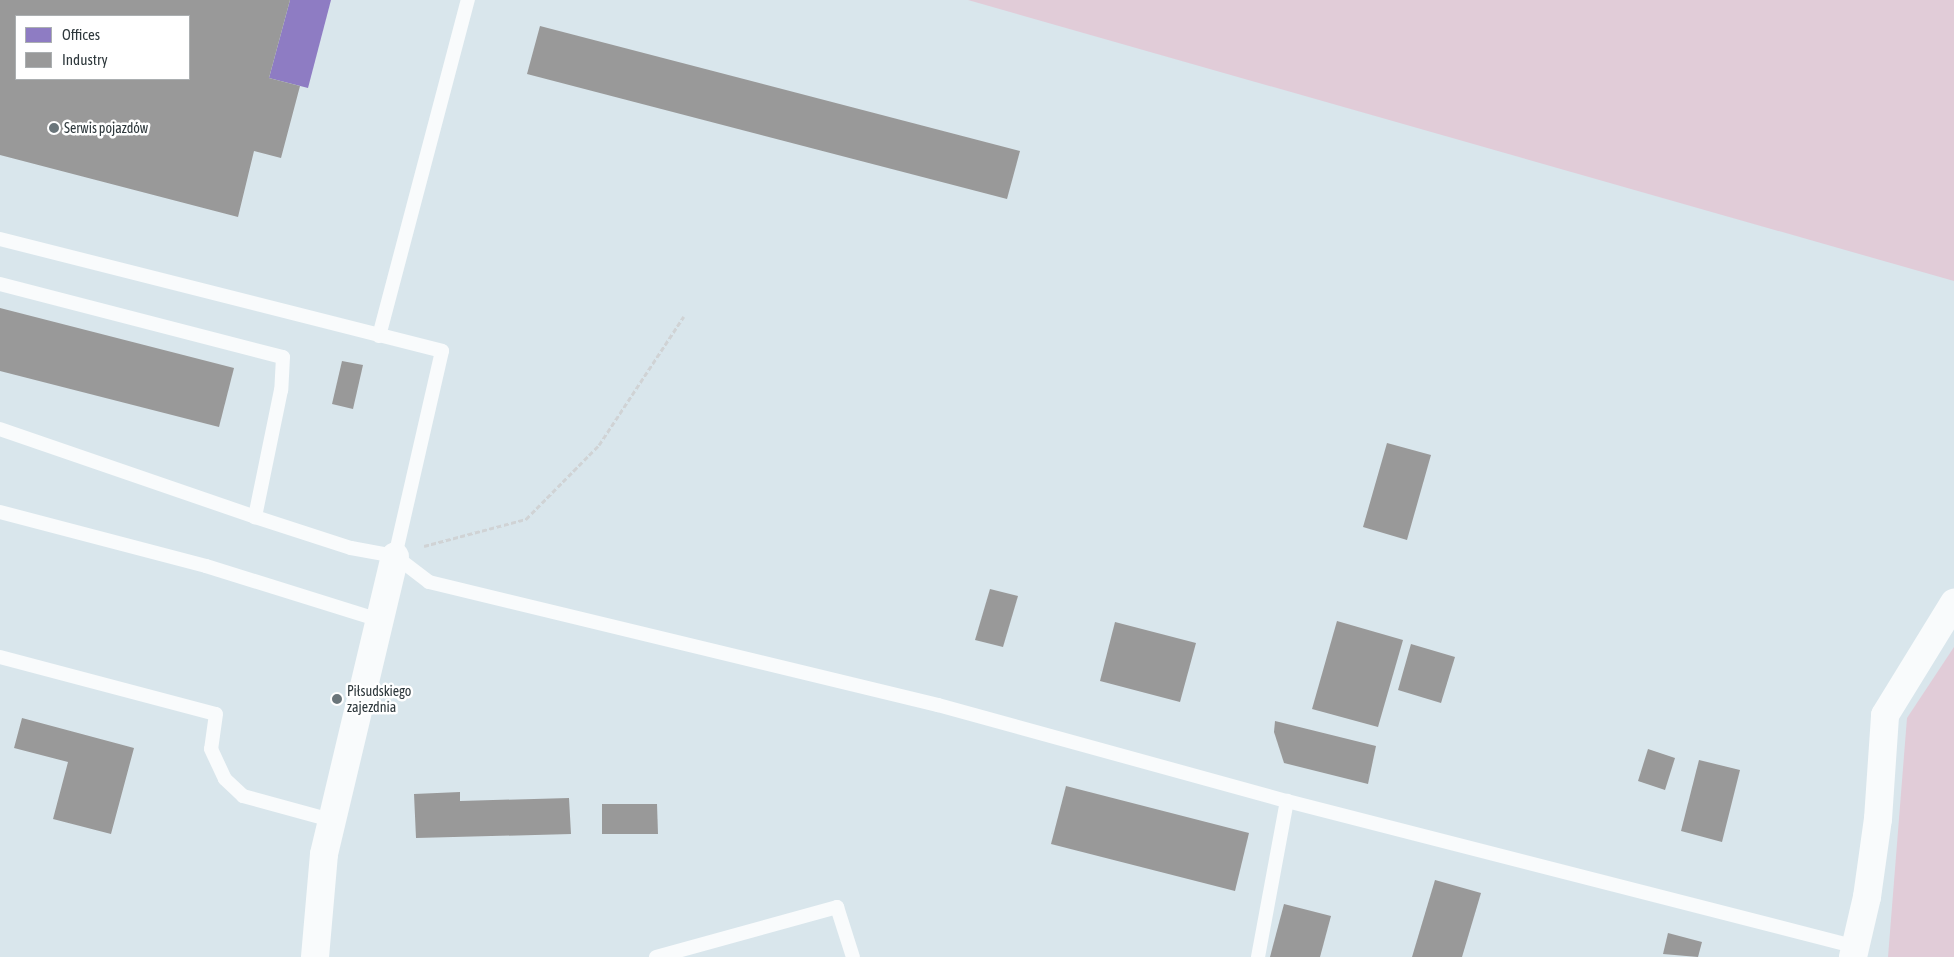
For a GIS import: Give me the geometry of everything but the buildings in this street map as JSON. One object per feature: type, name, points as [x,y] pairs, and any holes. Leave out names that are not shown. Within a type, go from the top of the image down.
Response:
[{"type":"street","points":[[315,957],[317,915],[331,820],[395,556]]},
{"type":"street","points":[[1855,952],[1878,819],[1885,715],[1954,603]]},
{"type":"lane","points":[[379,336],[468,0]]},
{"type":"lane","points":[[0,239],[442,351],[395,556]]},
{"type":"lane","points":[[0,284],[283,358],[281,390],[255,517]]},
{"type":"lane","points":[[0,430],[351,548],[395,556],[429,582],[938,705],[1287,801],[1855,952]]},
{"type":"lane","points":[[0,512],[206,566],[379,620]]},
{"type":"lane","points":[[0,656],[216,714],[211,749],[225,779],[243,796],[331,820]]},
{"type":"lane","points":[[1258,957],[1287,801]]},
{"type":"lane","points":[[656,957],[837,907],[853,957]]},
{"type":"path","points":[[395,556],[449,537],[526,519],[599,445],[684,316]]},
{"type":"shaded area","points":[[968,0],[1954,0],[1954,281]]},
{"type":"shaded area","points":[[1954,647],[1954,957],[1888,957],[1907,718]]},
{"type":"place","name":"Serwis pojazdów","points":[[54,128]]},
{"type":"place","name":"Piłsudskiego zajezdnia","points":[[337,699]]}]
